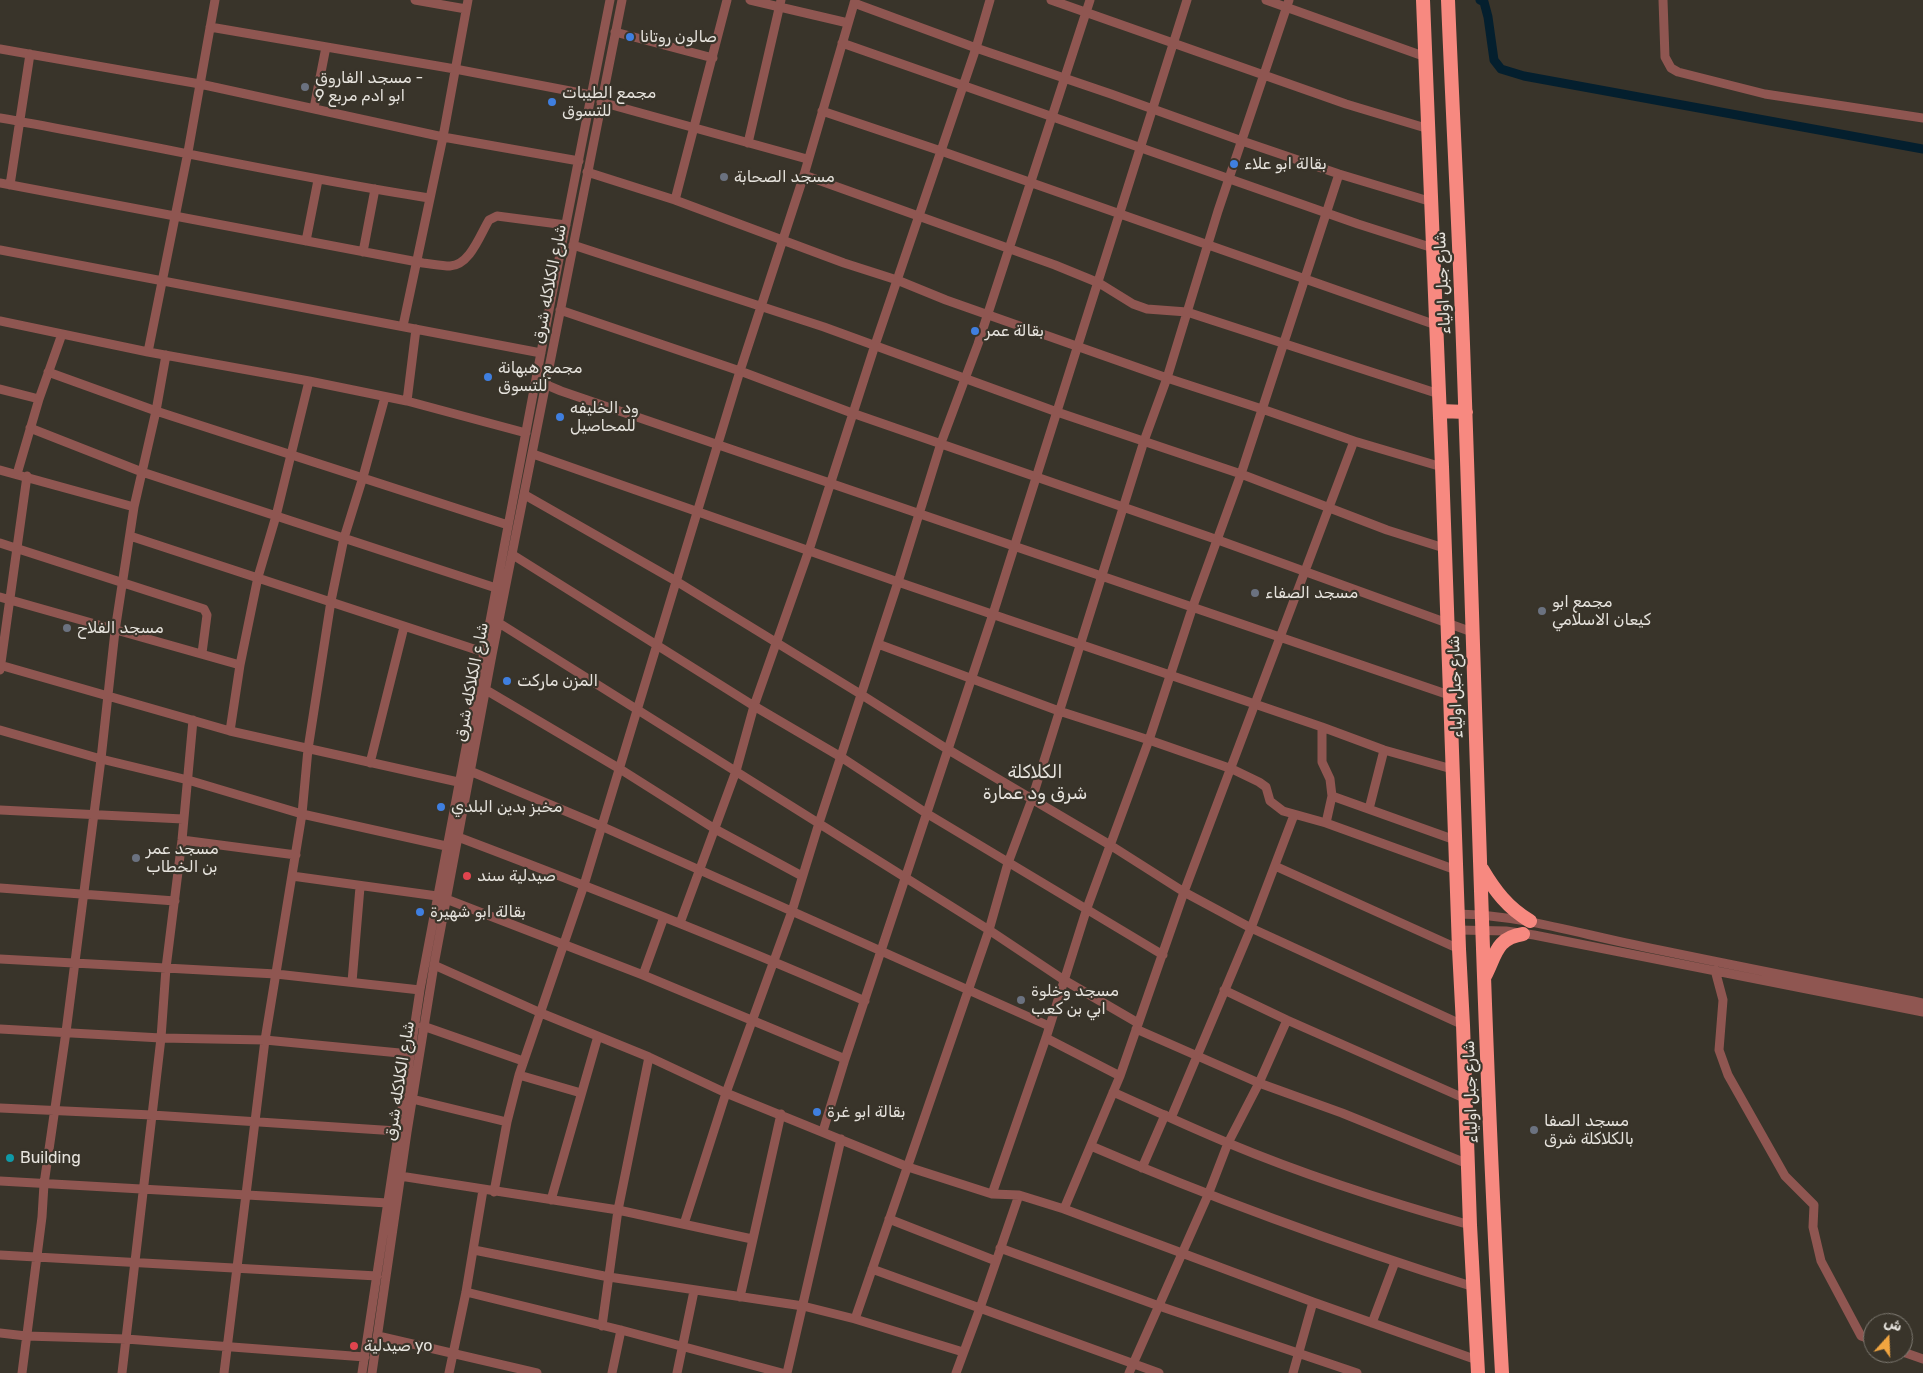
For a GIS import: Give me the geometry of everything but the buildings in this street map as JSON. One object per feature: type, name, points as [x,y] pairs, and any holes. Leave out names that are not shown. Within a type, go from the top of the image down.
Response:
[{"type":"highway","name":"شارع جبل اولياء","points":[[1423,0],[1440,411],[1458,930],[1464,1026],[1470,1225],[1477,1366]]},
{"type":"highway","name":"شارع جبل اولياء","points":[[1448,0],[1466,412],[1484,979],[1502,1373]]},
{"type":"highway","points":[[1440,411],[1466,412]]},
{"type":"highway","points":[[1480,867],[1495,892],[1517,913],[1530,921]]},
{"type":"highway","points":[[1484,979],[1502,942],[1508,938],[1523,934]]},
{"type":"street","points":[[148,352],[188,152],[215,0]]},
{"type":"street","points":[[403,326],[443,136],[467,5],[415,0]]},
{"type":"street","name":"شارع الكلاكله شرق","points":[[372,1373],[400,1176],[434,965],[446,846],[610,0]]},
{"type":"street","name":"شارع الكلاكله شرق","points":[[362,1373],[397,1131],[420,990],[458,837],[545,384],[622,0]]},
{"type":"street","points":[[675,200],[727,0]]},
{"type":"street","points":[[750,0],[780,3],[848,23]]},
{"type":"street","points":[[680,923],[736,771],[754,706],[832,483],[852,413],[976,48],[990,0]]},
{"type":"street","points":[[1051,0],[1346,104],[1429,129]]},
{"type":"street","points":[[684,1224],[726,1093],[792,911],[818,823],[862,695],[941,444],[988,315],[1090,0]]},
{"type":"street","points":[[823,1131],[845,1059],[1015,547],[1154,110],[1187,0]]},
{"type":"street","points":[[1266,0],[1288,4],[1426,57]]},
{"type":"street","points":[[1662,0],[1665,57],[1671,68],[1678,72],[1765,94],[1923,118]]},
{"type":"street","points":[[494,1192],[507,1122],[523,1061],[542,1013],[584,885],[740,371],[804,174],[854,2],[976,48],[1242,141],[1339,174],[1432,202]]},
{"type":"street","points":[[748,143],[780,3]]},
{"type":"street","points":[[855,1319],[989,930],[1008,863],[1032,799],[1122,508],[1167,378],[1229,179],[1288,4]]},
{"type":"street","points":[[210,27],[455,69],[591,95]]},
{"type":"street","points":[[615,32],[713,58]]},
{"type":"street","points":[[842,43],[1141,149],[1433,248]]},
{"type":"street","points":[[314,108],[326,47]]},
{"type":"street","points":[[0,49],[200,84],[443,136],[579,161]]},
{"type":"street","points":[[10,185],[30,54]]},
{"type":"street","points":[[601,102],[808,159]]},
{"type":"street","points":[[822,111],[1436,325]]},
{"type":"street","points":[[0,118],[188,152],[318,180],[429,198]]},
{"type":"street","points":[[588,172],[675,200],[844,263],[897,280],[988,315],[1167,378],[1354,441],[1442,467]]},
{"type":"street","points":[[804,174],[1010,248],[1099,283],[1133,304],[1147,309],[1187,312],[1439,394]]},
{"type":"street","points":[[992,1194],[1046,1038],[1087,908],[1149,740],[1193,606],[1241,474],[1339,174]]},
{"type":"street","points":[[306,241],[318,180]]},
{"type":"street","points":[[0,183],[415,262],[450,266],[459,264],[467,259],[489,220],[497,216],[566,225]]},
{"type":"street","points":[[363,252],[375,190]]},
{"type":"street","points":[[573,245],[762,306],[875,345],[1057,412],[1241,474],[1387,530],[1444,548]]},
{"type":"street","points":[[0,250],[541,353]]},
{"type":"street","points":[[560,310],[740,371],[852,413],[1218,540],[1472,632]]},
{"type":"street","points":[[0,321],[148,352],[407,401],[526,433]]},
{"type":"street","points":[[407,401],[416,329]]},
{"type":"street","points":[[0,670],[17,548],[22,475],[30,428],[38,399],[62,334]]},
{"type":"street","points":[[22,1373],[42,1217],[44,1184],[66,1032],[73,962],[108,696],[114,630],[134,507],[156,411],[166,355]]},
{"type":"street","points":[[48,372],[156,411],[508,525]]},
{"type":"street","points":[[536,380],[1015,547],[1193,606],[1449,695]]},
{"type":"street","points":[[230,731],[240,665],[258,577],[292,455],[309,381]]},
{"type":"street","points":[[0,389],[38,399]]},
{"type":"street","points":[[224,1373],[265,1040],[296,855],[308,749],[331,601],[344,538],[385,397]]},
{"type":"street","points":[[30,428],[142,472],[496,588]]},
{"type":"street","points":[[1064,1209],[1120,1076],[1184,892],[1232,769],[1354,441]]},
{"type":"street","points":[[532,454],[1384,750],[1452,769]]},
{"type":"street","points":[[0,470],[134,507]]},
{"type":"street","points":[[525,494],[676,581],[862,695],[947,750],[1110,845],[1184,892],[1251,928],[1464,1026]]},
{"type":"street","points":[[130,536],[483,652]]},
{"type":"street","points":[[0,542],[206,611],[202,654]]},
{"type":"street","points":[[513,555],[754,706],[841,757],[926,813],[1163,955]]},
{"type":"street","points":[[0,597],[240,665]]},
{"type":"street","points":[[499,623],[989,930],[1137,1026],[1196,1056],[1259,1083],[1342,1113],[1468,1164]]},
{"type":"street","points":[[370,763],[404,626]]},
{"type":"street","points":[[878,644],[1059,711],[1232,769],[1266,787],[1270,801],[1294,815],[1326,823],[1456,870]]},
{"type":"street","points":[[0,665],[230,731],[458,782]]},
{"type":"street","points":[[486,690],[620,769],[716,829],[802,876]]},
{"type":"street","points":[[122,1373],[161,1038],[166,968],[188,780],[192,720]]},
{"type":"street","points":[[1322,727],[1322,762],[1330,779],[1332,796],[1326,823]]},
{"type":"street","points":[[0,730],[100,759],[188,780],[302,814],[446,846]]},
{"type":"street","points":[[1369,809],[1384,750]]},
{"type":"street","points":[[470,771],[601,826],[1049,1026]]},
{"type":"street","points":[[1332,796],[1455,840]]},
{"type":"street","points":[[0,810],[183,819]]},
{"type":"street","points":[[1142,1168],[1196,1056],[1251,928],[1294,815]]},
{"type":"street","points":[[458,837],[775,961],[865,1001]]},
{"type":"street","points":[[182,840],[296,855]]},
{"type":"street","points":[[1276,866],[1459,950]]},
{"type":"street","points":[[292,876],[442,898],[644,976],[845,1059]]},
{"type":"street","points":[[352,982],[360,887]]},
{"type":"street","points":[[0,888],[175,901]]},
{"type":"street","points":[[1458,914],[1530,921],[1715,970],[1923,1012]]},
{"type":"street","points":[[644,976],[664,917]]},
{"type":"street","points":[[1458,930],[1483,930],[1523,934],[1624,947],[1923,1003]]},
{"type":"street","points":[[0,960],[73,962],[276,974],[420,990]]},
{"type":"street","points":[[434,965],[542,1013],[649,1057],[726,1093],[908,1167],[992,1194],[1019,1195],[1064,1209],[1372,1323],[1477,1366]]},
{"type":"street","points":[[1715,970],[1723,1000],[1719,1050],[1728,1075],[1785,1176],[1814,1205],[1813,1227],[1821,1261],[1863,1337]]},
{"type":"street","points":[[1224,990],[1466,1099]]},
{"type":"street","points":[[1131,1369],[1208,1195],[1228,1143],[1259,1083],[1287,1020]]},
{"type":"street","points":[[423,1026],[523,1061]]},
{"type":"street","points":[[0,1029],[161,1038],[265,1040],[410,1054]]},
{"type":"street","points":[[551,1200],[598,1036]]},
{"type":"street","points":[[1046,1038],[1120,1076]]},
{"type":"street","points":[[602,1326],[618,1210],[649,1057]]},
{"type":"street","points":[[519,1075],[581,1093]]},
{"type":"street","points":[[1113,1092],[1228,1143],[1377,1198],[1470,1225]]},
{"type":"street","points":[[412,1099],[507,1122]]},
{"type":"street","points":[[0,1108],[152,1115],[397,1131]]},
{"type":"street","points":[[740,1297],[781,1114]]},
{"type":"street","points":[[787,1373],[841,1139]]},
{"type":"street","points":[[1091,1146],[1208,1195],[1395,1262],[1474,1286]]},
{"type":"street","points":[[400,1176],[618,1210],[752,1238]]},
{"type":"street","points":[[0,1181],[388,1203]]},
{"type":"street","points":[[449,1373],[474,1250],[483,1190]]},
{"type":"street","points":[[958,1372],[963,1352],[1019,1195]]},
{"type":"street","points":[[890,1219],[996,1261]]},
{"type":"street","points":[[1000,1248],[1159,1306],[1357,1373]]},
{"type":"street","points":[[474,1250],[609,1277],[803,1306],[855,1319],[963,1352]]},
{"type":"street","points":[[0,1255],[134,1264],[377,1276]]},
{"type":"street","points":[[1372,1323],[1395,1262]]},
{"type":"street","points":[[872,1269],[980,1308],[1131,1369],[1159,1373]]},
{"type":"street","points":[[677,1373],[694,1291]]},
{"type":"street","points":[[466,1292],[621,1330],[782,1373]]},
{"type":"street","points":[[1293,1373],[1314,1302]]},
{"type":"street","points":[[612,1373],[621,1330]]},
{"type":"street","points":[[0,1333],[26,1336],[126,1339],[365,1357]]},
{"type":"street","points":[[378,1336],[453,1353],[514,1370],[537,1373]]},
{"type":"waterway","points":[[1480,0],[1484,2],[1488,17],[1494,60],[1501,69],[1524,76],[1923,149]]},
{"type":"place","name":"صالون روتانا","points":[[630,37]]},
{"type":"place","name":"مسجد الفاروق - ابو ادم مربع 9","points":[[305,87]]},
{"type":"place","name":"مجمع الطيبات للتسوق","points":[[552,102]]},
{"type":"place","name":"بقالة ابو علاء","points":[[1234,164]]},
{"type":"place","name":"مسجد الصحابة","points":[[724,177]]},
{"type":"place","name":"بقالة عمر","points":[[975,331]]},
{"type":"place","name":"مجمع هبهانة للتسوق","points":[[488,377]]},
{"type":"place","name":"ود الخليفه للمحاصيل","points":[[560,417]]},
{"type":"place","name":"مسجد الصفاء","points":[[1255,593]]},
{"type":"place","name":"مجمع ابو كيعان الاسلامي","points":[[1542,611]]},
{"type":"place","name":"مسجد الفلاح","points":[[67,628]]},
{"type":"place","name":"المزن ماركت","points":[[507,681]]},
{"type":"place","name":"مخبز بدين البلدي","points":[[441,807]]},
{"type":"place","name":"مسجد عمر بن الخطاب","points":[[136,858]]},
{"type":"place","name":"صيدلية سند","points":[[467,876]]},
{"type":"place","name":"بقالة ابو شهيرة","points":[[420,912]]},
{"type":"place","name":"مسجد وخلوة ابي بن كعب","points":[[1021,1000]]},
{"type":"place","name":"بقالة ابو غرة","points":[[817,1112]]},
{"type":"place","name":"مسجد الصفا بالكلاكلة شرق","points":[[1534,1130]]},
{"type":"place","name":"Building","points":[[10,1158]]},
{"type":"place","name":"صيدلية yo","points":[[354,1346]]},
{"type":"district","name":"الكلاكلة شرق ود عمارة","points":[[1035,783]]}]
